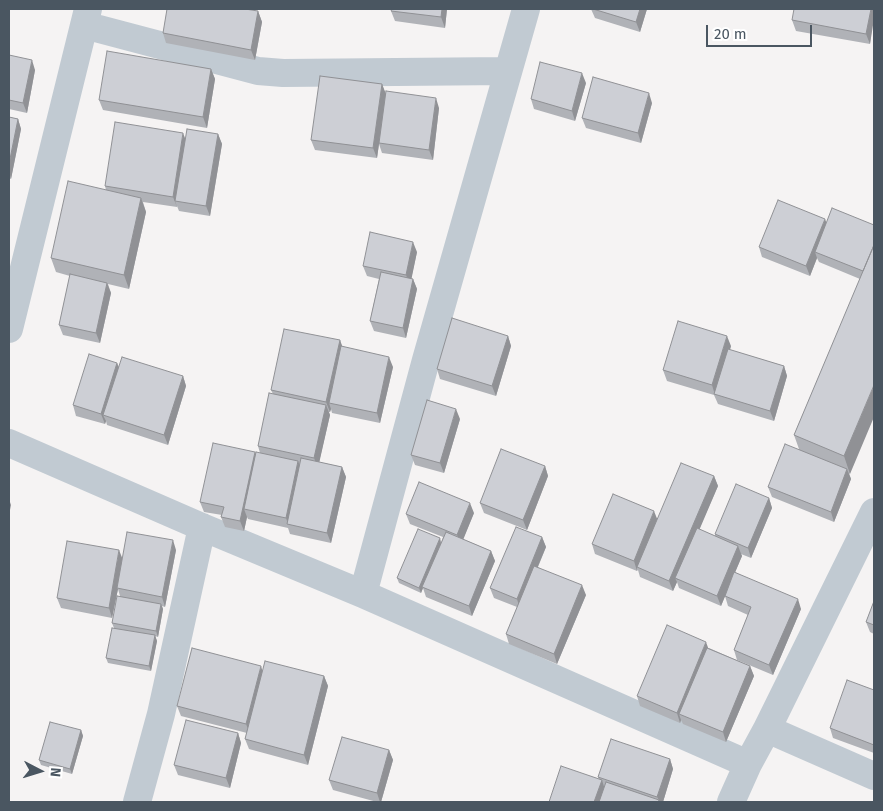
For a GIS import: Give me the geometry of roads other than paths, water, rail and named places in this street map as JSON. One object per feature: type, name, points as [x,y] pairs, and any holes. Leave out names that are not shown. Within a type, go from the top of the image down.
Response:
[{"type":"street","points":[[363,594],[426,360],[526,9]]},
{"type":"street","points":[[9,329],[86,17],[258,71],[283,74],[508,71]]},
{"type":"street","points":[[9,443],[202,527],[363,594],[748,764]]},
{"type":"street","points":[[731,802],[748,764],[874,512]]},
{"type":"street","points":[[137,802],[161,714],[202,527]]},
{"type":"street","points":[[766,729],[874,776]]}]
